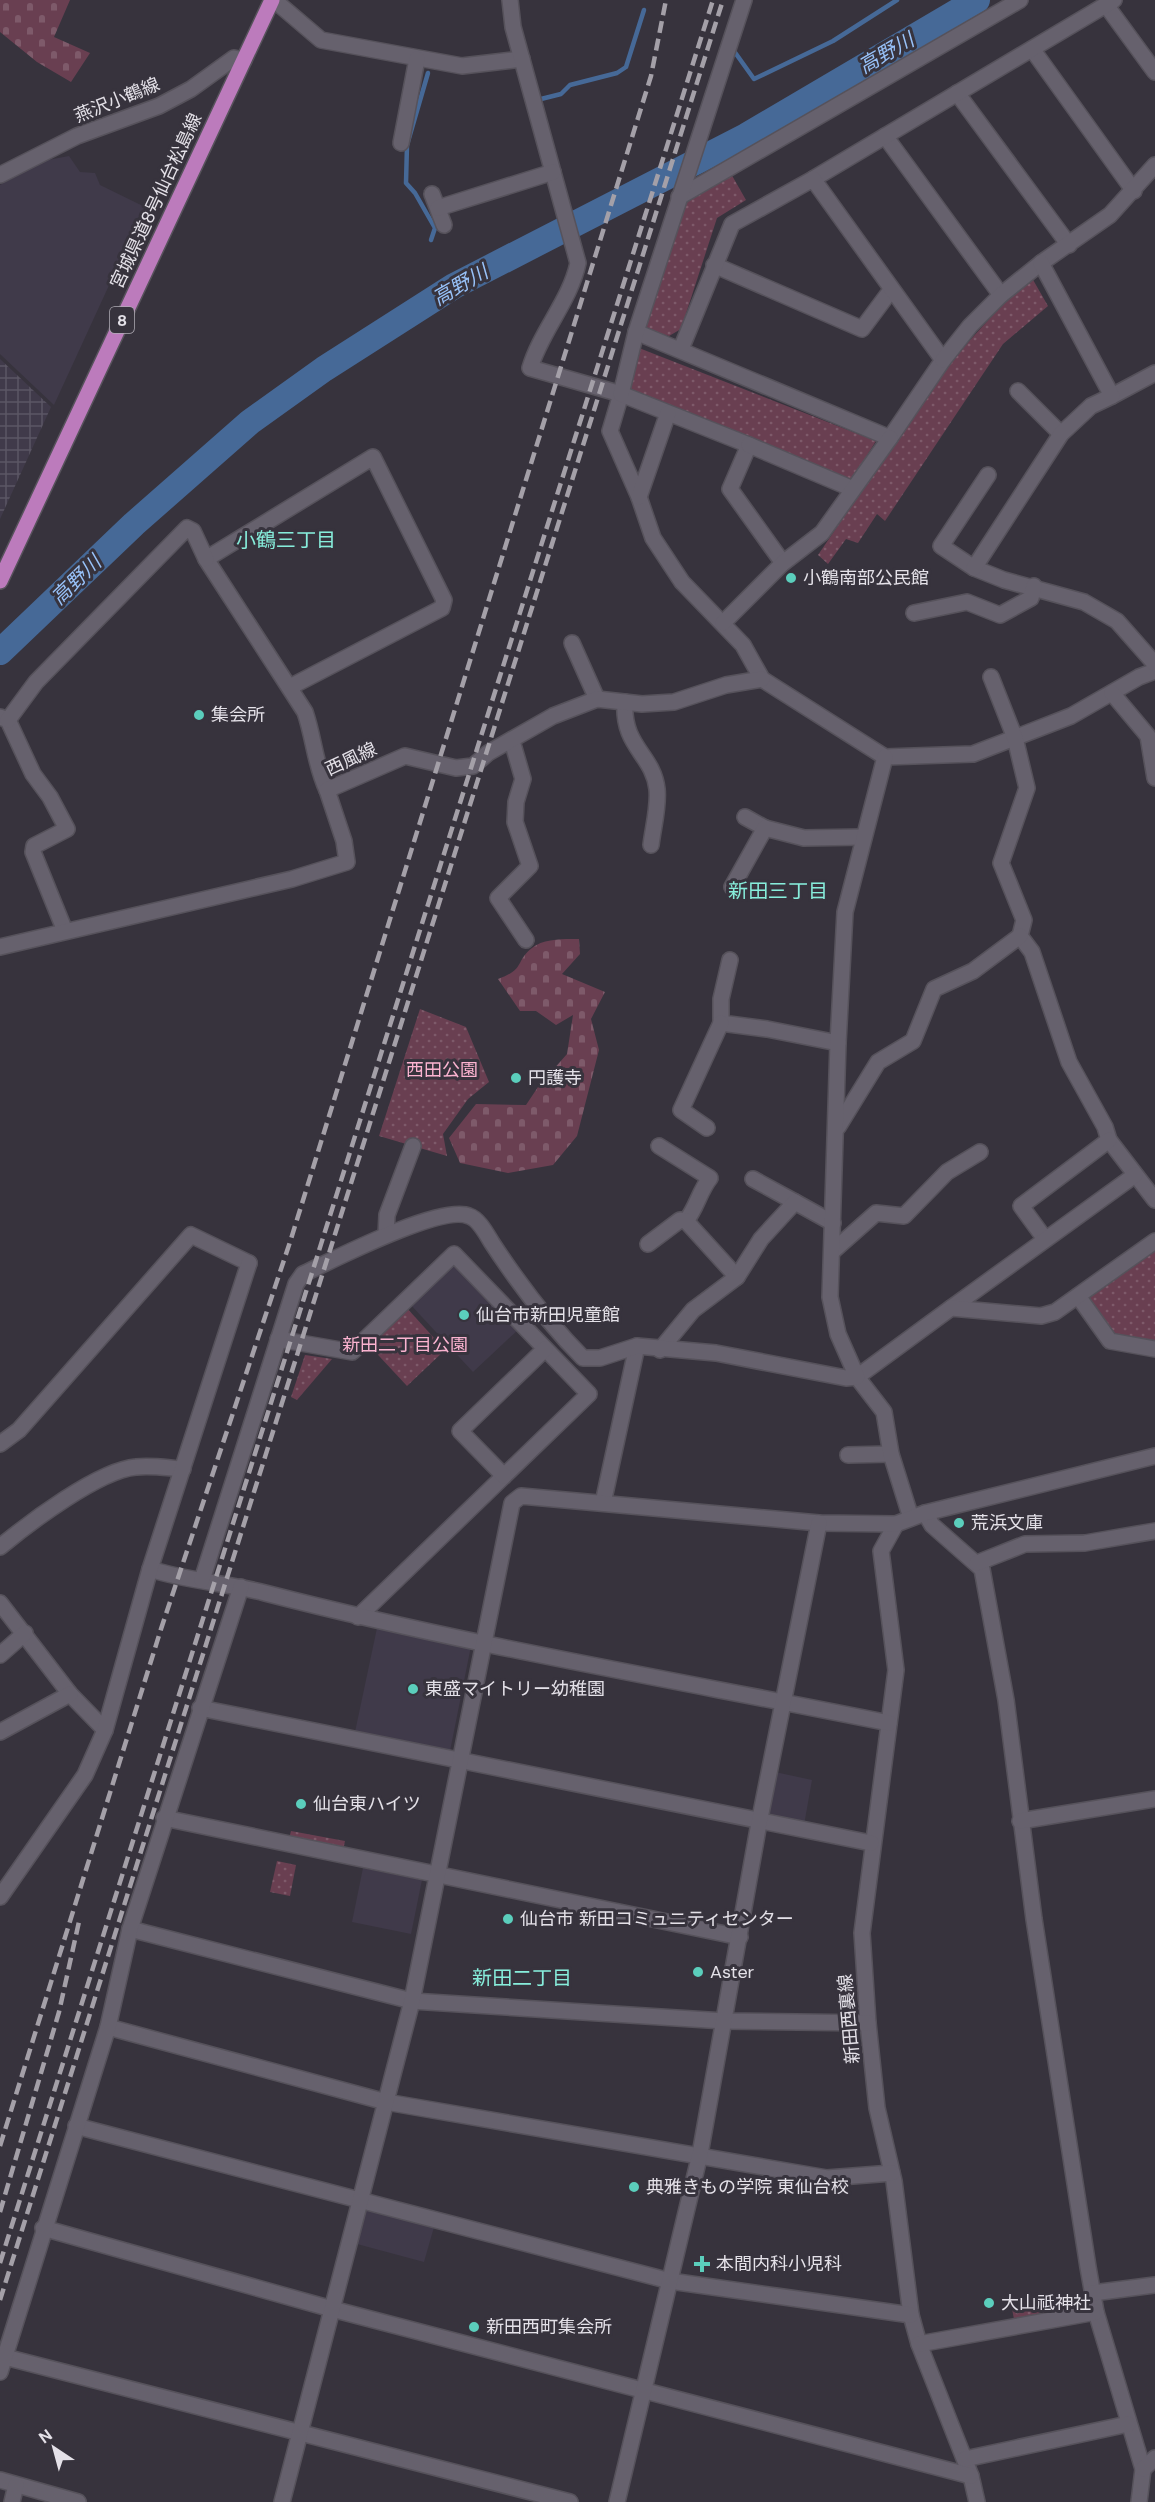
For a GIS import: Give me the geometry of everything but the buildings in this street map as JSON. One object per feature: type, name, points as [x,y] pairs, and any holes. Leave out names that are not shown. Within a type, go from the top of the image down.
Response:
[{"type":"main road","name":"宮城県道8号仙台松島線","points":[[0,581],[273,0]]},
{"type":"street","points":[[273,0],[321,40],[462,66],[522,59]]},
{"type":"street","points":[[510,0],[513,27],[578,263],[575,277],[536,349],[530,368],[621,394],[853,489]]},
{"type":"street","points":[[744,0],[636,332],[610,431],[639,497],[653,538],[682,582],[743,645],[762,679],[885,757],[973,754],[1071,716],[1139,677],[1155,671]]},
{"type":"street","points":[[681,192],[1020,0]]},
{"type":"street","points":[[681,349],[732,224],[813,179],[1110,2],[1155,72]]},
{"type":"street","points":[[1032,49],[1134,191]]},
{"type":"street","name":"燕沢小鶴線","points":[[0,175],[77,136],[159,106],[191,89],[234,58],[244,60]]},
{"type":"street","points":[[401,143],[417,59]]},
{"type":"street","points":[[957,93],[1069,245]]},
{"type":"street","points":[[885,136],[1001,295]]},
{"type":"street","points":[[723,623],[749,594],[783,563],[822,533],[943,360],[970,326],[1001,295],[1041,263],[1110,215],[1155,165]]},
{"type":"street","points":[[444,225],[435,201],[553,172]]},
{"type":"street","points":[[813,179],[943,360]]},
{"type":"street","points":[[1041,263],[1112,396]]},
{"type":"street","points":[[714,265],[862,329],[891,290]]},
{"type":"street","points":[[636,332],[890,438]]},
{"type":"street","points":[[974,568],[1061,434],[1091,406],[1155,373]]},
{"type":"street","points":[[1018,391],[1061,434]]},
{"type":"street","points":[[639,497],[668,413]]},
{"type":"street","points":[[749,445],[730,489],[783,563]]},
{"type":"street","points":[[206,559],[373,457],[444,600],[442,608],[290,687]]},
{"type":"street","points":[[988,476],[941,546],[974,568],[1004,580],[1034,586],[1084,602],[1117,621],[1155,663]]},
{"type":"street","points":[[65,931],[33,852],[34,846],[67,829],[50,797],[33,774],[4,718],[36,682],[187,528],[193,531],[206,559],[305,712],[314,737],[315,757],[327,790]]},
{"type":"street","points":[[914,613],[967,602],[1000,615],[1030,598],[1034,586]]},
{"type":"street","points":[[572,643],[597,699]]},
{"type":"street","points":[[837,1129],[878,1062],[914,1041],[934,989],[973,971],[1020,936],[1024,920],[1001,862],[1027,788],[1015,738],[991,677]]},
{"type":"street","name":"西風線","points":[[0,947],[292,879],[347,862],[344,841],[327,790],[405,756],[456,768],[473,766],[488,753],[554,716],[597,699],[642,704],[674,702],[726,685],[762,679]]},
{"type":"street","points":[[1112,693],[1148,736],[1155,778]]},
{"type":"street","points":[[625,702],[626,730],[652,774],[657,789],[651,845]]},
{"type":"street","points":[[512,741],[523,779],[516,802],[515,822],[530,866],[498,898],[526,940]]},
{"type":"street","points":[[885,757],[845,912],[838,1043],[830,1297],[838,1334],[857,1377],[884,1412],[891,1454],[918,1516],[932,1525],[982,1569],[1006,1700],[1020,1821],[1096,2312],[1143,2469],[1139,2502]]},
{"type":"street","points":[[745,817],[765,828],[804,838],[864,837]]},
{"type":"street","points":[[732,887],[765,828]]},
{"type":"street","points":[[1020,936],[1032,952],[1068,1062],[1105,1127],[1109,1140],[1155,1200]]},
{"type":"street","points":[[707,1128],[681,1110],[721,1023],[721,999],[730,960]]},
{"type":"street","points":[[721,1023],[767,1029],[838,1043]]},
{"type":"street","points":[[1045,1239],[1021,1206],[1109,1140]]},
{"type":"street","points":[[386,1235],[387,1215],[413,1146]]},
{"type":"street","points":[[659,1146],[710,1178],[699,1191],[696,1207],[686,1221]]},
{"type":"street","points":[[833,1251],[876,1213],[904,1216],[947,1172],[980,1152]]},
{"type":"street","points":[[202,1580],[296,1284],[303,1274],[386,1235],[456,1213],[468,1215],[474,1219],[515,1279],[583,1358],[600,1358],[637,1346],[660,1350],[716,1353],[846,1378],[857,1377],[1135,1175]]},
{"type":"street","points":[[753,1179],[832,1223]]},
{"type":"street","points":[[660,1350],[693,1310],[737,1277],[761,1239],[795,1202]]},
{"type":"street","points":[[648,1244],[680,1220],[686,1221],[737,1277]]},
{"type":"street","points":[[0,1444],[19,1430],[191,1235],[249,1263],[150,1569],[105,1730],[85,1775],[1,1894]]},
{"type":"street","points":[[951,1308],[1041,1316],[1056,1312],[1155,1241]]},
{"type":"street","points":[[278,1339],[352,1352],[454,1254],[589,1394],[358,1617]]},
{"type":"street","points":[[1078,1296],[1110,1341],[1155,1349]]},
{"type":"street","points":[[603,1503],[637,1346]]},
{"type":"street","points":[[504,1476],[460,1431],[545,1349]]},
{"type":"street","points":[[848,1455],[891,1454]]},
{"type":"street","points":[[282,2502],[412,2001],[513,1503],[521,1496],[819,1523],[896,1524],[918,1516],[1155,1456]]},
{"type":"street","points":[[0,1547],[25,1527],[106,1477],[135,1467],[183,1469]]},
{"type":"street","points":[[617,2502],[700,2154],[759,1823],[819,1523]]},
{"type":"street","name":"新田西裏線","points":[[896,1524],[881,1551],[896,1670],[862,1933],[868,2023],[877,2108],[892,2173],[911,2315],[919,2344],[965,2459],[977,2502]]},
{"type":"street","points":[[976,1563],[1025,1544],[1085,1543],[1155,1530]]},
{"type":"street","points":[[150,1569],[178,1577],[241,1587],[358,1617],[485,1644],[889,1723]]},
{"type":"street","points":[[241,1587],[164,1818],[130,1929],[108,2027],[43,2228],[2,2365],[300,2432],[570,2502]]},
{"type":"street","points":[[0,1603],[70,1694],[105,1730]]},
{"type":"street","points":[[0,1655],[25,1633]]},
{"type":"street","points":[[0,1732],[70,1694]]},
{"type":"street","points":[[200,1708],[759,1823],[872,1844]]},
{"type":"street","points":[[1020,1821],[1155,1799]]},
{"type":"street","points":[[164,1818],[438,1877],[740,1937]]},
{"type":"street","points":[[130,1929],[412,2001],[724,2021],[868,2023]]},
{"type":"street","points":[[108,2027],[386,2102],[700,2154],[827,2178],[892,2173]]},
{"type":"street","points":[[76,2126],[360,2202],[670,2281],[911,2315]]},
{"type":"street","points":[[43,2228],[332,2309],[644,2388],[971,2476]]},
{"type":"street","points":[[1093,2293],[1155,2285]]},
{"type":"street","points":[[919,2344],[1096,2312]]},
{"type":"street","points":[[965,2459],[1128,2424]]},
{"type":"street","points":[[1143,2469],[1155,2458]]},
{"type":"street","points":[[0,2480],[78,2502]]},
{"type":"street","points":[[12,2502],[16,2485]]},
{"type":"shaded area","points":[[69,156],[80,172],[95,173],[100,185],[145,207],[54,405],[0,354],[0,185],[42,161]]},
{"type":"shaded area","points":[[0,359],[51,407],[0,519]]},
{"type":"shaded area","name":"仙台市新田児童館","points":[[450,1264],[461,1264],[520,1328],[473,1372],[409,1303]]},
{"type":"shaded area","name":"東盛マイトリー幼稚園","points":[[377,1628],[471,1646],[450,1751],[355,1732]]},
{"type":"shaded area","points":[[775,1772],[812,1780],[804,1825],[768,1818]]},
{"type":"shaded area","points":[[363,1868],[422,1880],[411,1934],[352,1922]]},
{"type":"shaded area","points":[[366,2209],[434,2227],[424,2262],[357,2244]]},
{"type":"green space","points":[[0,0],[70,0],[54,37],[90,53],[71,82],[37,62],[0,32]]},
{"type":"green space","points":[[730,172],[746,200],[717,218],[681,329],[669,336],[646,329],[646,321],[682,200]]},
{"type":"green space","points":[[1032,278],[1048,306],[1003,344],[885,521],[877,514],[858,543],[846,539],[828,564],[818,555],[916,409],[970,340]]},
{"type":"green space","points":[[639,348],[876,441],[851,481],[629,390]]},
{"type":"green space","points":[[579,939],[580,954],[562,974],[605,992],[591,1019],[599,1050],[577,1136],[553,1165],[508,1173],[460,1163],[449,1138],[476,1104],[526,1105],[538,1087],[567,1054],[573,1015],[556,1025],[536,1011],[520,1011],[498,979],[513,972],[523,957],[542,942]]},
{"type":"green space","name":"西田公園","points":[[420,1009],[466,1027],[489,1082],[468,1099],[443,1134],[447,1156],[379,1136]]},
{"type":"green space","points":[[1155,1251],[1155,1344],[1110,1338],[1085,1301]]},
{"type":"green space","name":"新田二丁目公園","points":[[405,1306],[445,1350],[407,1386],[366,1342]]},
{"type":"green space","points":[[305,1355],[332,1359],[297,1400],[291,1397]]},
{"type":"green space","points":[[291,1831],[345,1841],[343,1850],[289,1839]]},
{"type":"green space","points":[[277,1861],[296,1865],[290,1896],[270,1892]]},
{"type":"green space","points":[[1057,2300],[1059,2310],[1014,2319],[1012,2309]]},
{"type":"waterway","points":[[734,51],[754,79],[833,41],[897,0]]},
{"type":"waterway","name":"高野川","points":[[0,652],[134,524],[250,422],[324,369],[454,286],[746,136],[977,0]]},
{"type":"waterway","points":[[537,100],[561,94],[570,85],[617,73],[626,67],[644,10]]},
{"type":"waterway","points":[[428,73],[407,145],[406,183],[415,193],[435,228],[431,240]]},
{"type":"railway","points":[[0,2146],[161,1629],[291,1239],[651,76],[666,0]]},
{"type":"railway","points":[[0,2263],[713,0]]},
{"type":"railway","points":[[0,2300],[723,0]]},
{"type":"railway","points":[[0,2212],[59,2012],[80,1917]]},
{"type":"place","name":"小鶴南部公民館","points":[[791,578]]},
{"type":"place","name":"集会所","points":[[199,715]]},
{"type":"place","name":"円護寺","points":[[516,1078]]},
{"type":"place","name":"仙台市新田児童館","points":[[464,1315]]},
{"type":"place","name":"荒浜文庫","points":[[959,1523]]},
{"type":"place","name":"東盛マイトリー幼稚園","points":[[413,1689]]},
{"type":"place","name":"仙台東ハイツ","points":[[301,1804]]},
{"type":"place","name":"仙台市 新田コミュニティセンター","points":[[508,1919]]},
{"type":"place","name":"Aster","points":[[698,1972]]},
{"type":"place","name":"典雅きもの学院 東仙台校","points":[[634,2187]]},
{"type":"place","name":"本間内科小児科","points":[[702,2264]]},
{"type":"place","name":"大山祗神社","points":[[989,2303]]},
{"type":"place","name":"新田西町集会所","points":[[474,2327]]},
{"type":"district","name":"小鶴三丁目","points":[[286,540]]},
{"type":"district","name":"新田三丁目","points":[[778,891]]},
{"type":"district","name":"新田二丁目","points":[[522,1978]]}]
